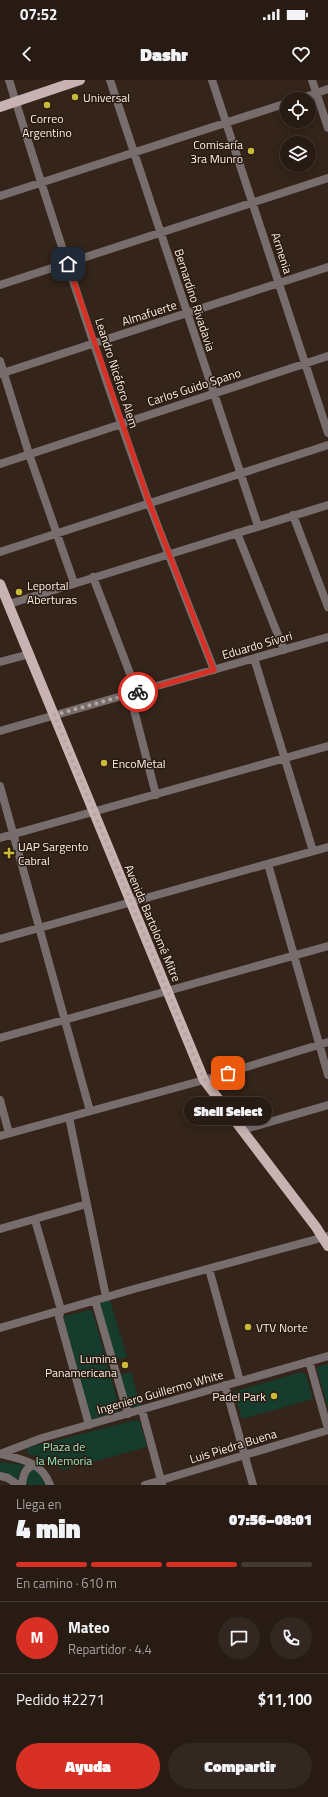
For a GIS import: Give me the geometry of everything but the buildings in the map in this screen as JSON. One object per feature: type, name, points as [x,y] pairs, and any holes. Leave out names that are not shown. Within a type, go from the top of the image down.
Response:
[{"type":"main road","points":[[0,107],[58,84],[80,80]]},
{"type":"main road","name":"Avenida Bartolomé Mitre","points":[[0,584],[30,654],[92,812],[204,1080],[326,1240]]},
{"type":"street","name":"Leandro Nicéforo Alem","points":[[9,80],[121,424],[168,554],[214,670]]},
{"type":"street","name":"Bernardino Rivadavia","points":[[110,80],[258,526]]},
{"type":"street","name":"Armenia","points":[[212,80],[328,433]]},
{"type":"street","points":[[312,80],[328,128]]},
{"type":"street","points":[[317,93],[328,89]]},
{"type":"street","points":[[0,196],[280,105]]},
{"type":"street","points":[[0,285],[328,178]]},
{"type":"street","name":"Almafuerte","points":[[2,373],[328,267]]},
{"type":"street","name":"Carlos Guido Spano","points":[[0,464],[328,356]]},
{"type":"street","points":[[0,361],[2,373],[74,583]]},
{"type":"street","points":[[0,552],[57,532],[328,445]]},
{"type":"street","points":[[9,604],[328,504]]},
{"type":"street","points":[[293,515],[328,607]]},
{"type":"street","points":[[237,533],[284,650]]},
{"type":"street","points":[[93,577],[134,684],[132,702],[156,794]]},
{"type":"street","name":"Eduardo Sívori","points":[[0,732],[54,715],[328,637]]},
{"type":"street","points":[[0,662],[30,654]]},
{"type":"street","points":[[254,658],[314,851]]},
{"type":"street","points":[[0,838],[328,746]]},
{"type":"street","points":[[0,786],[90,1111]]},
{"type":"street","points":[[0,939],[130,904],[328,847]]},
{"type":"street","points":[[268,864],[328,1075]]},
{"type":"street","points":[[0,1038],[328,946]]},
{"type":"street","points":[[0,1136],[204,1080],[328,1042]]},
{"type":"street","points":[[0,1100],[9,1133]]},
{"type":"street","points":[[242,1130],[328,1105]]},
{"type":"street","points":[[69,1117],[106,1297]]},
{"type":"street","points":[[0,1229],[87,1204]]},
{"type":"street","points":[[35,1220],[61,1310],[59,1317],[89,1425]]},
{"type":"street","points":[[0,1328],[209,1269],[326,1240]]},
{"type":"street","points":[[209,1269],[240,1381]]},
{"type":"street","points":[[95,1300],[128,1414]]},
{"type":"street","name":"Ingeniero Guillermo White","points":[[0,1454],[35,1440],[328,1356]]},
{"type":"street","points":[[310,1361],[328,1430]]},
{"type":"street","points":[[225,1385],[253,1485]]},
{"type":"street","points":[[142,1410],[162,1483]]},
{"type":"street","name":"Luis Piedra Buena","points":[[145,1485],[162,1483],[245,1455],[328,1430]]},
{"type":"street","points":[[0,1454],[35,1465],[44,1471],[50,1485]]},
{"type":"street","points":[[22,1485],[26,1470],[35,1465]]},
{"type":"street","points":[[0,1476],[8,1478],[18,1485]]},
{"type":"green space","points":[[109,1296],[127,1357],[113,1361],[95,1300]]},
{"type":"green space","points":[[90,1310],[93,1313],[120,1410],[118,1412],[92,1419],[90,1417],[64,1319],[65,1316]]},
{"type":"green space","points":[[328,1364],[328,1408],[317,1370],[318,1367]]},
{"type":"green space","points":[[131,1372],[142,1410],[128,1414],[117,1376]]},
{"type":"green space","name":"Padel Park","points":[[301,1372],[306,1375],[313,1399],[242,1419],[234,1393],[236,1391]]},
{"type":"green space","name":"Plaza de la Memoria","points":[[136,1420],[140,1422],[147,1447],[63,1470],[43,1459],[27,1453],[27,1448]]},
{"type":"green space","points":[[0,1462],[24,1465],[18,1476],[18,1483],[0,1474]]},
{"type":"green space","points":[[33,1469],[37,1469],[47,1485],[27,1485],[28,1476]]},
{"type":"way so far","points":[[138,692],[54,715],[92,812],[204,1080],[228,1073]]},
{"type":"place","name":"Universal","points":[[75,97]]},
{"type":"place","name":"Correo Argentino","points":[[47,105]]},
{"type":"place","name":"Comisaría 3ra Munro","points":[[251,151]]},
{"type":"place","name":"Leportal Aberturas","points":[[19,592]]},
{"type":"place","name":"EncoMetal","points":[[104,763]]},
{"type":"place","name":"UAP Sargento Cabral","points":[[9,853]]},
{"type":"place","name":"Shell Select","points":[[228,1073]]},
{"type":"place","name":"VTV Norte","points":[[248,1327]]},
{"type":"place","name":"Lumina Panamericana","points":[[125,1365]]},
{"type":"place","name":"Padel Park","points":[[274,1396]]},
{"type":"route","points":[[68,264],[121,424],[149,502],[214,670],[138,692]]}]
